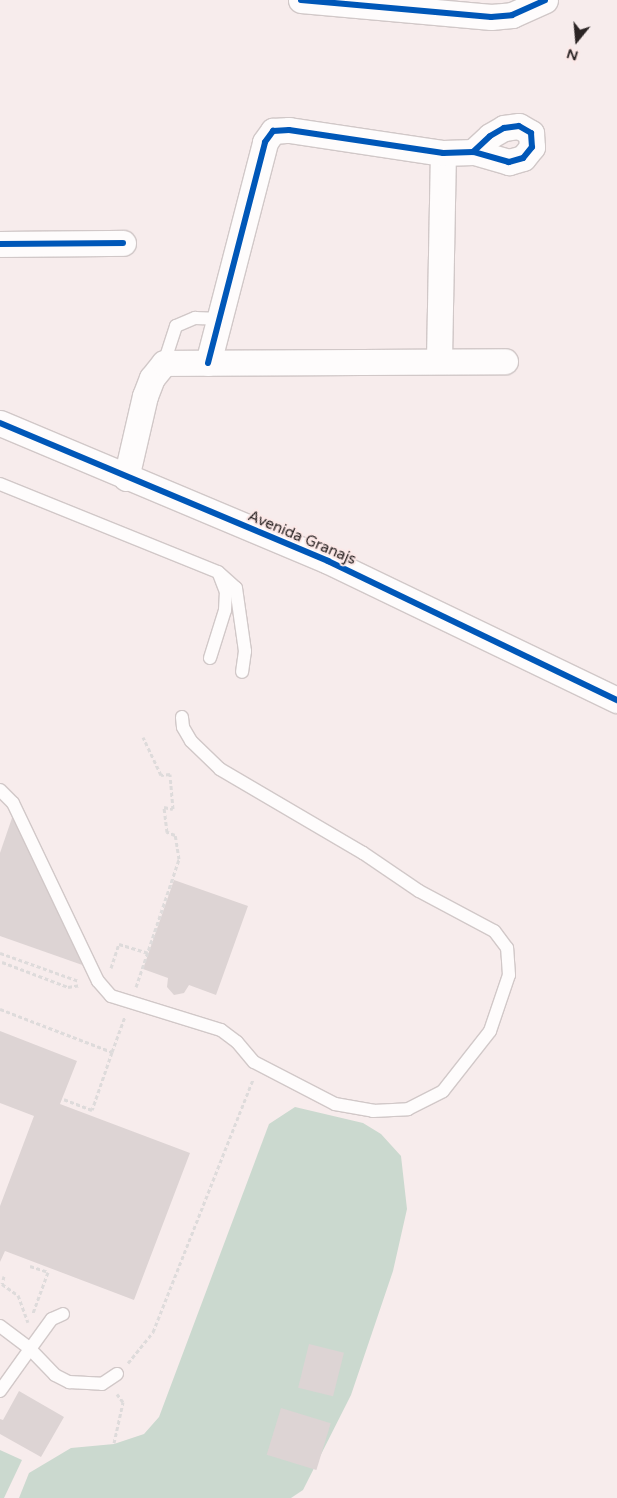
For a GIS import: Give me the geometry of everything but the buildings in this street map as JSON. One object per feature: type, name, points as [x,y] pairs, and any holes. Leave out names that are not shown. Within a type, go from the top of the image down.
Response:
[{"type":"street","points":[[301,0],[432,6],[491,17],[512,15],[545,0]]},
{"type":"street","points":[[208,362],[265,142],[273,131],[289,130],[443,153],[473,152]]},
{"type":"street","points":[[439,360],[443,153]]},
{"type":"street","points":[[0,244],[123,244]]},
{"type":"street","points":[[126,478],[145,396],[152,378],[164,363],[504,361]]},
{"type":"street","name":"Avenida Granajs","points":[[0,423],[328,562],[617,700]]},
{"type":"lane","points":[[164,363],[176,326],[195,318],[220,319]]},
{"type":"lane","points":[[0,484],[218,572],[236,588],[245,651],[242,672]]},
{"type":"lane","points":[[210,658],[225,610],[226,592],[218,572]]},
{"type":"lane","points":[[0,790],[13,803],[103,990],[130,1003],[221,1030],[237,1042],[254,1062],[335,1104],[374,1112],[408,1109],[443,1091],[490,1031],[509,974],[507,948],[494,931],[419,891],[363,853],[220,769],[191,741],[183,728],[182,718]]},
{"type":"lane","points":[[0,1390],[40,1332],[52,1319],[62,1314]]},
{"type":"lane","points":[[0,1326],[30,1349],[55,1375],[68,1382],[102,1384],[117,1374]]},
{"type":"path","points":[[64,1099],[92,1110],[148,953],[178,859],[175,835],[167,832],[164,807],[173,809],[170,774],[161,775],[143,738]]},
{"type":"path","points":[[103,990],[119,944],[148,953]]},
{"type":"path","points":[[0,953],[86,984],[68,986],[2,962]]},
{"type":"path","points":[[0,1009],[112,1052]]},
{"type":"path","points":[[117,1374],[153,1332],[249,1094],[254,1062]]},
{"type":"path","points":[[30,1266],[48,1272],[30,1323]]},
{"type":"path","points":[[4,1276],[2,1284],[18,1295],[23,1314],[40,1332]]},
{"type":"path","points":[[102,1384],[115,1391],[123,1402],[114,1443]]},
{"type":"shaded area","points":[[295,1107],[363,1123],[381,1134],[401,1156],[407,1209],[393,1271],[351,1395],[303,1490],[291,1498],[19,1498],[29,1473],[71,1448],[114,1444],[144,1434],[159,1417],[269,1124]]},
{"type":"shaded area","points":[[0,1450],[22,1460],[4,1498],[0,1498]]},
{"type":"cycle path","points":[[301,0],[491,17],[512,15],[545,0]]},
{"type":"cycle path","points":[[208,363],[265,142],[273,131],[289,130],[443,153],[473,152],[490,136],[504,128],[519,126],[531,133],[532,147],[523,158],[509,162],[473,152]]},
{"type":"cycle path","points":[[0,244],[123,243]]},
{"type":"cycle path","points":[[0,423],[328,561],[617,700]]}]
